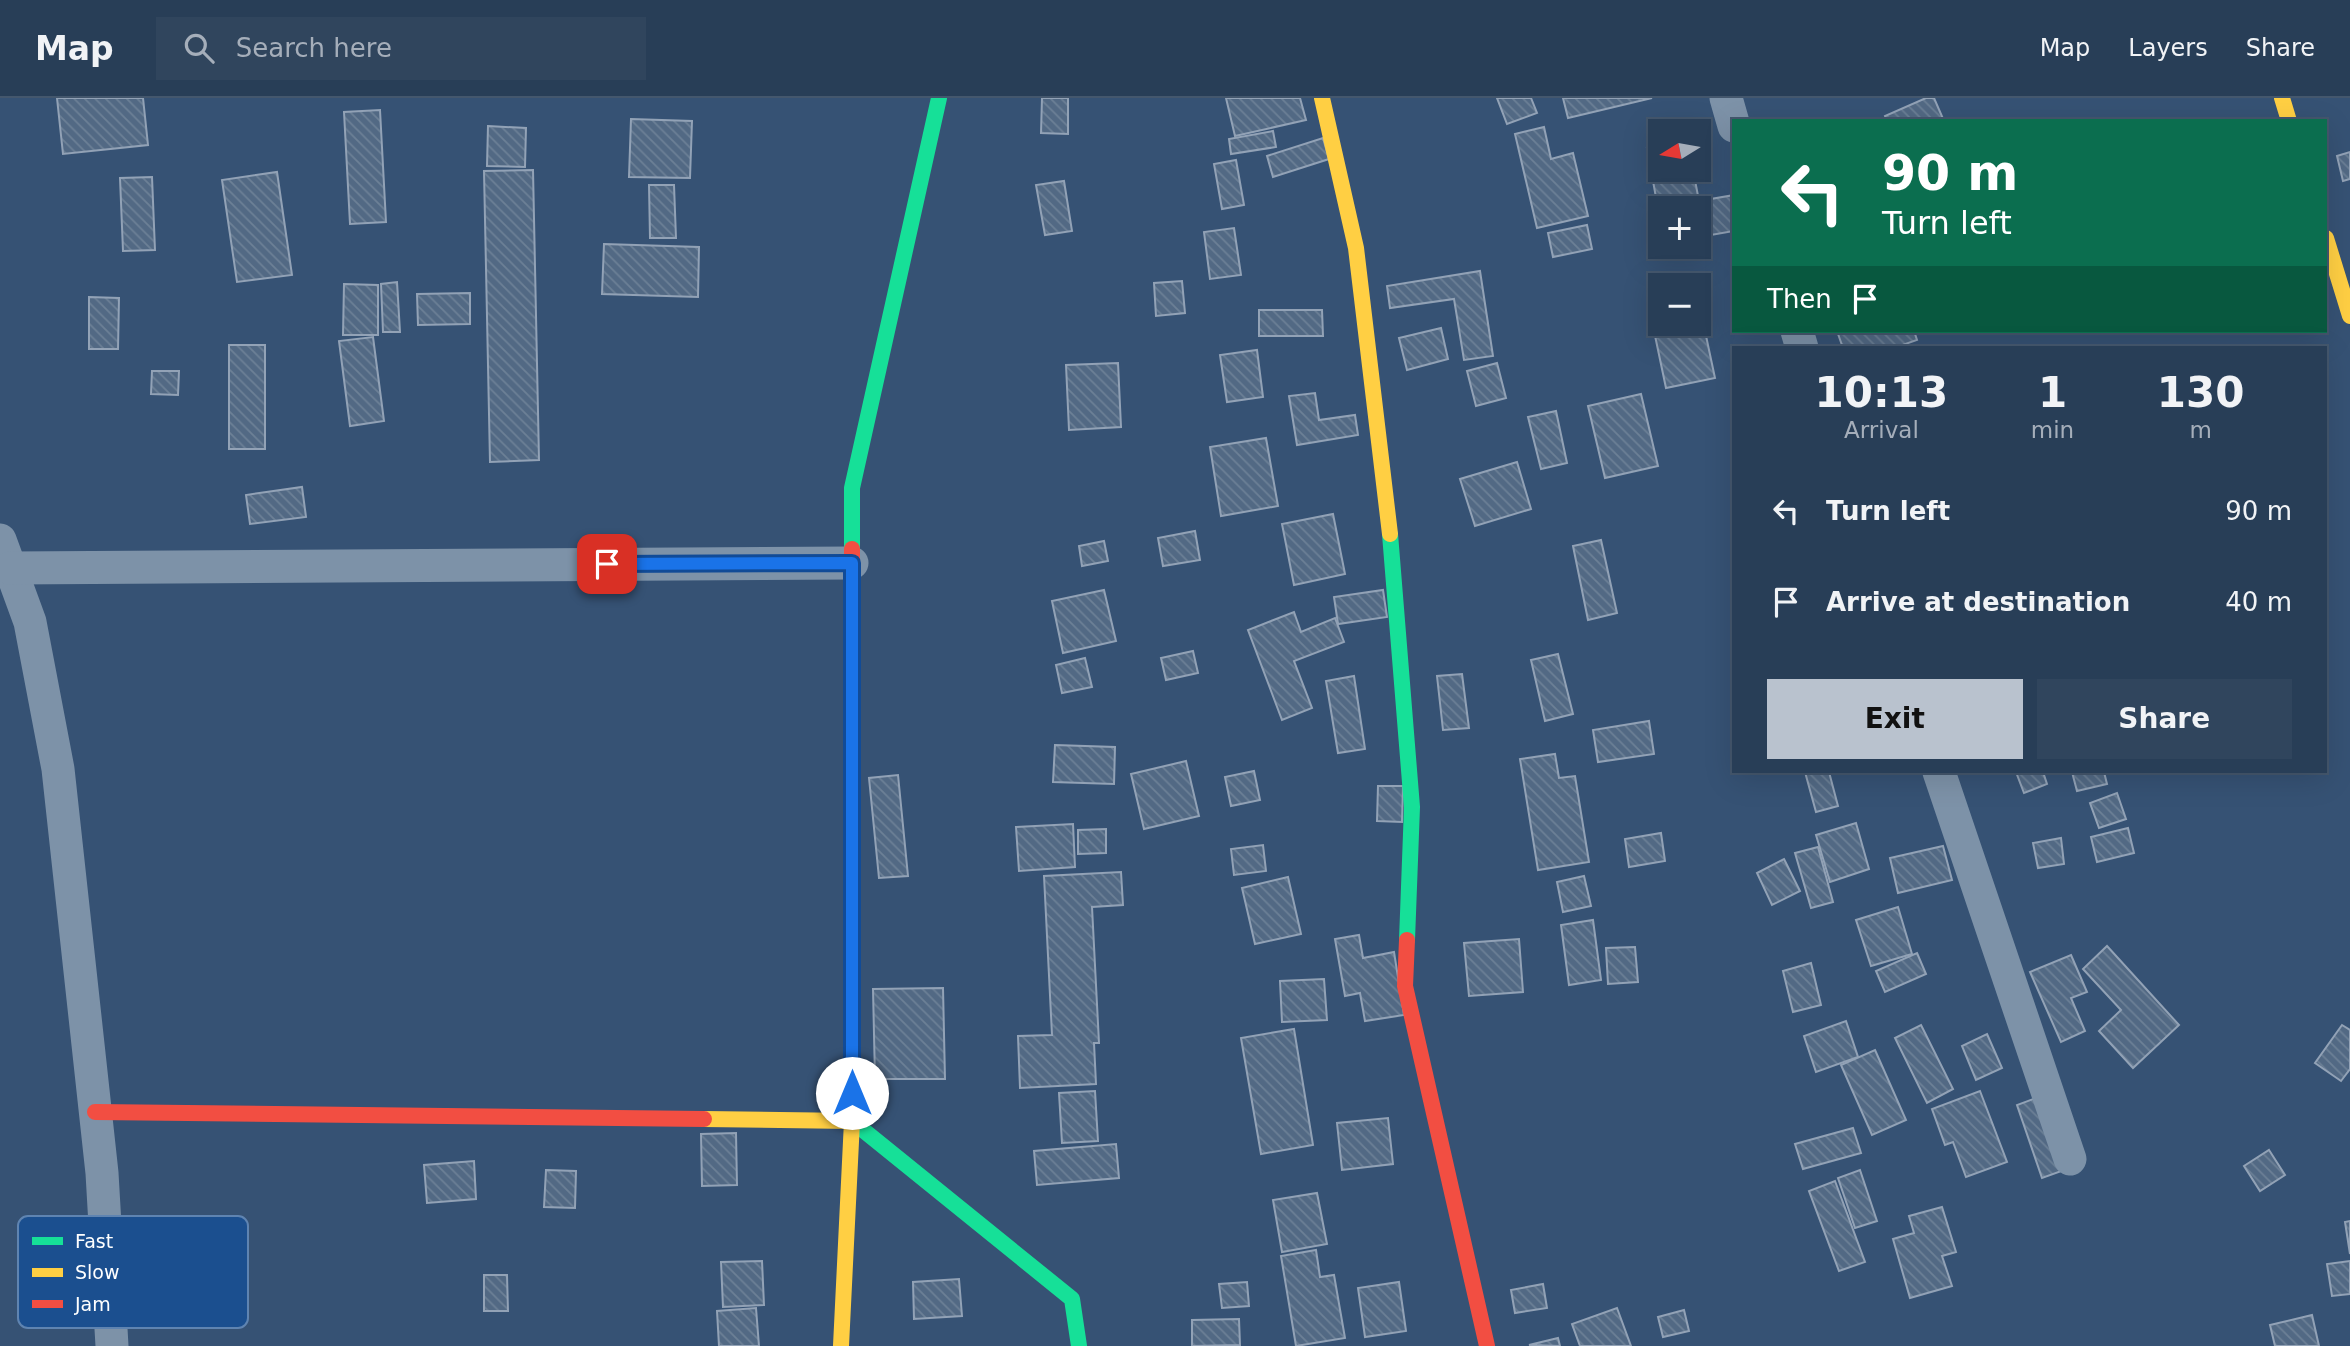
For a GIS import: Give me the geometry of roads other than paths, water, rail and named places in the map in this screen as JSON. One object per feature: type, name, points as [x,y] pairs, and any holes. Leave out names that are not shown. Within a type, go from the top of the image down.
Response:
[{"type":"street","points":[[841,1346],[852,1121],[852,488],[939,98]]},
{"type":"street","points":[[1322,98],[1356,248],[1396,584],[1412,807],[1405,986],[1488,1346]]},
{"type":"street","points":[[1726,98],[1732,119]]},
{"type":"street","points":[[2282,98],[2288,119]]},
{"type":"street","points":[[2327,241],[2350,316]]},
{"type":"street","points":[[103,1216],[95,1112],[58,769],[30,622],[5,554],[852,563]]},
{"type":"street","points":[[1939,773],[2070,1159]]},
{"type":"street","points":[[95,1112],[852,1121],[1072,1299],[1079,1346]]},
{"type":"street","points":[[111,1328],[112,1346]]}]
